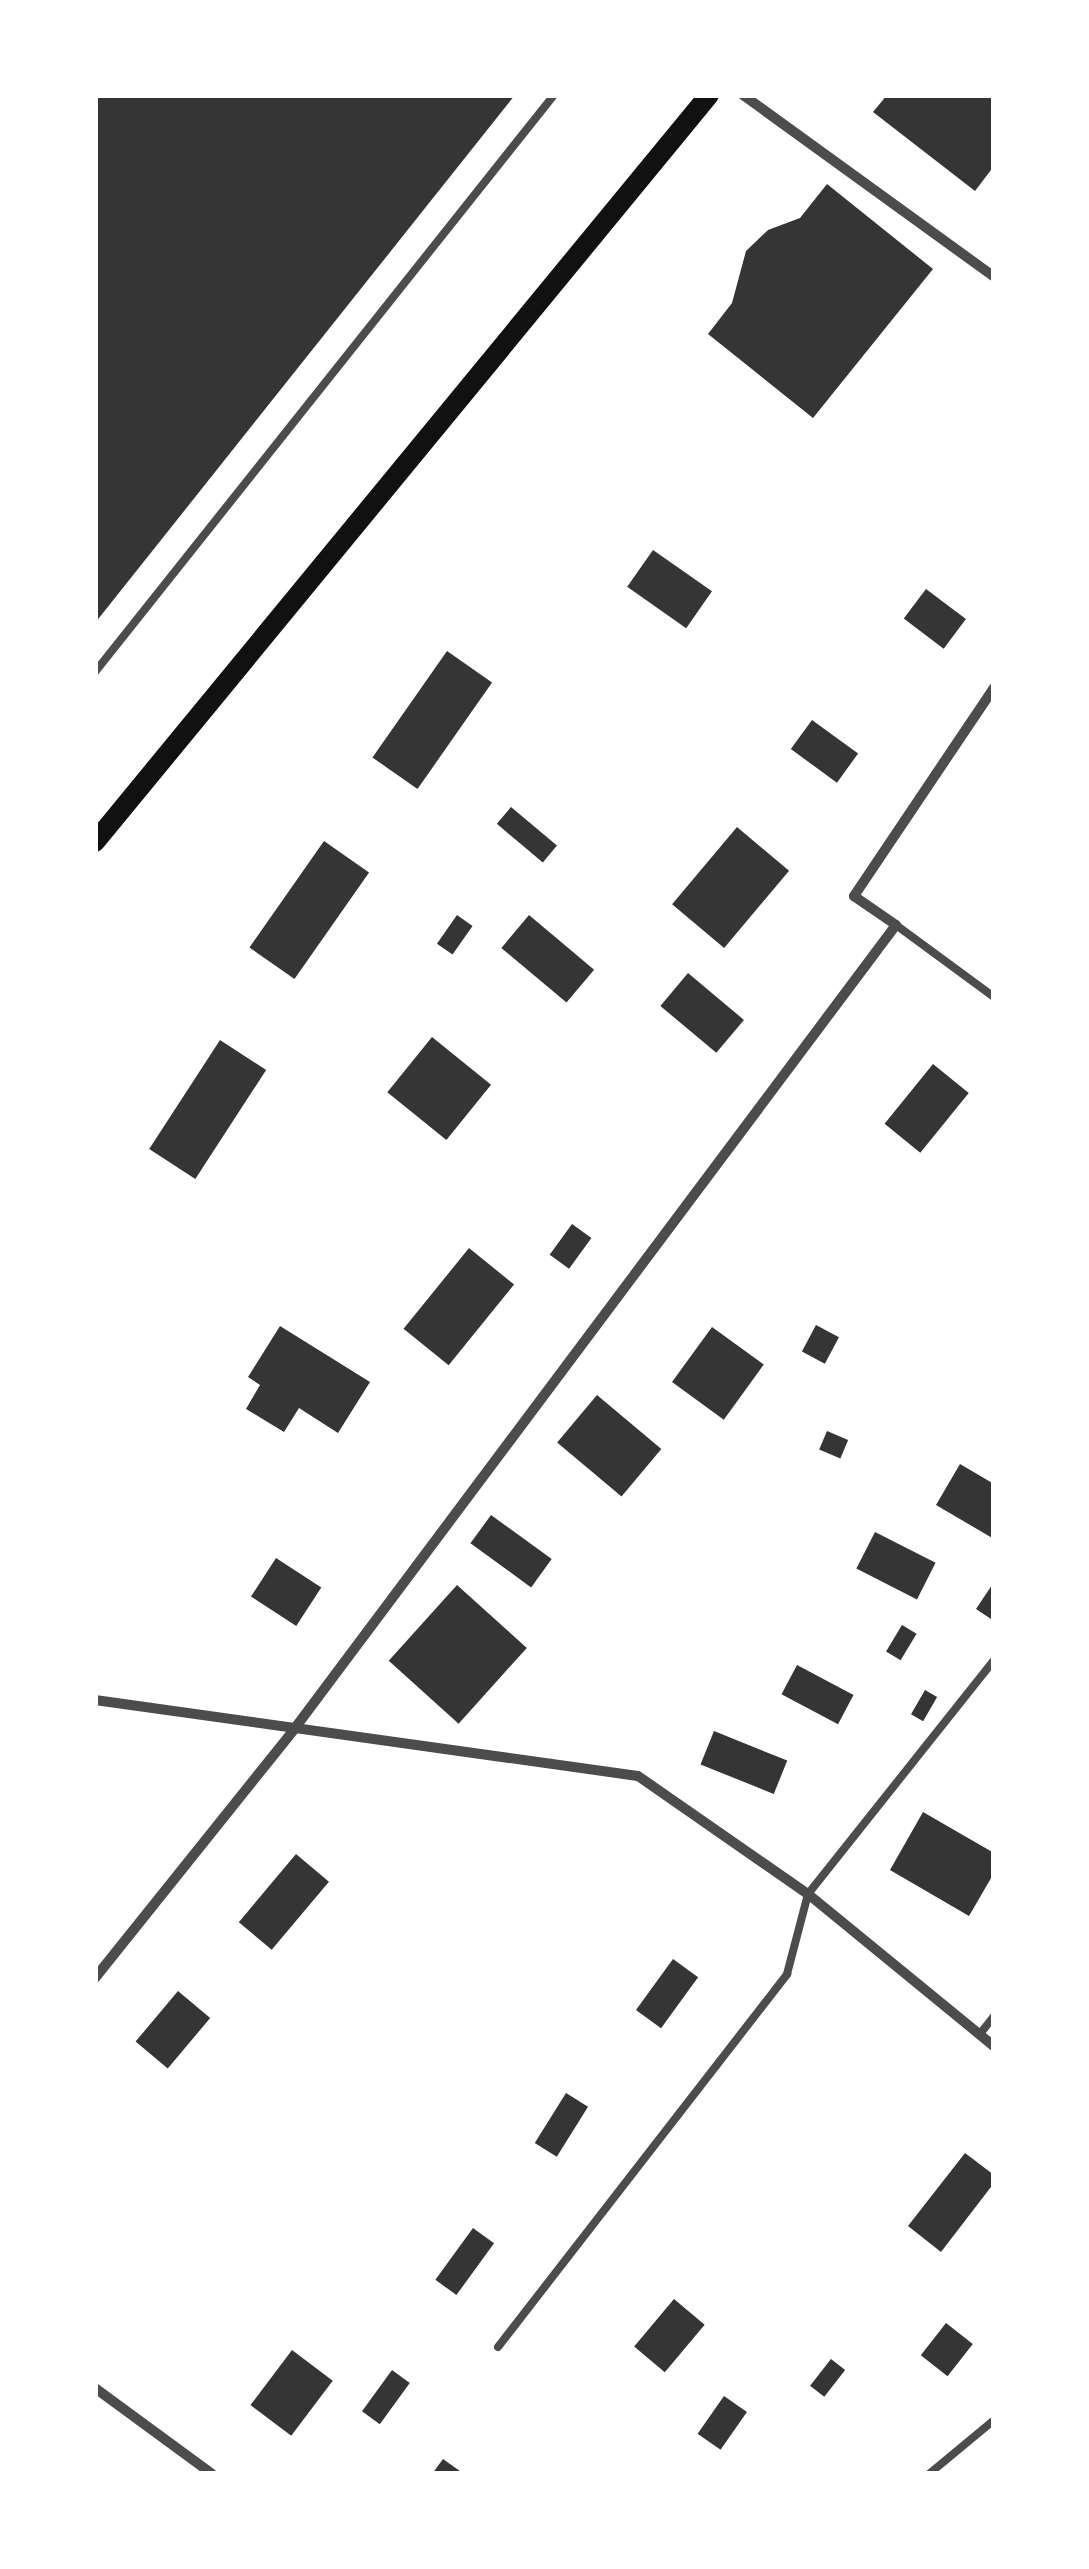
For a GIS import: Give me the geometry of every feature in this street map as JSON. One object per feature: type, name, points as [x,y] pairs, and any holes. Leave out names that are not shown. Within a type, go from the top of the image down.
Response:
[{"type":"main road","points":[[95,842],[709,95]]},
{"type":"street","points":[[742,95],[994,277]]},
{"type":"street","points":[[95,1978],[296,1728],[896,925],[854,896],[994,688]]},
{"type":"street","points":[[95,1700],[638,1776],[808,1894],[994,2046]]},
{"type":"street","points":[[95,2388],[212,2474]]},
{"type":"lane","points":[[95,672],[554,95]]},
{"type":"lane","points":[[896,925],[994,997]]},
{"type":"lane","points":[[498,2347],[787,1974],[808,1894],[994,1660]]},
{"type":"lane","points":[[980,2034],[994,2016]]},
{"type":"lane","points":[[929,2474],[994,2420]]},
{"type":"building","points":[[95,95],[515,95],[95,623]]},
{"type":"building","points":[[887,95],[994,95],[994,166],[975,191],[873,112]]},
{"type":"building","points":[[827,184],[933,269],[813,418],[708,334],[732,303],[746,251],[768,230],[800,218]]},
{"type":"building","points":[[653,550],[712,591],[686,628],[627,587]]},
{"type":"building","points":[[926,589],[966,619],[944,649],[904,619]]},
{"type":"building","points":[[447,651],[492,683],[417,789],[372,757]]},
{"type":"building","points":[[812,720],[858,754],[837,783],[791,749]]},
{"type":"building","points":[[511,807],[557,846],[543,862],[497,824]]},
{"type":"building","points":[[737,827],[789,871],[724,948],[672,904]]},
{"type":"building","points":[[324,841],[369,873],[294,979],[249,947]]},
{"type":"building","points":[[457,915],[473,926],[452,955],[437,944]]},
{"type":"building","points":[[529,915],[594,970],[566,1003],[501,948]]},
{"type":"building","points":[[688,973],[744,1020],[716,1053],[660,1006]]},
{"type":"building","points":[[432,1037],[491,1085],[446,1140],[387,1092]]},
{"type":"building","points":[[220,1040],[266,1070],[195,1179],[149,1149]]},
{"type":"building","points":[[933,1064],[969,1093],[920,1153],[885,1124]]},
{"type":"building","points":[[572,1224],[591,1238],[569,1269],[550,1255]]},
{"type":"building","points":[[469,1248],[514,1285],[449,1365],[404,1329]]},
{"type":"building","points":[[816,1325],[839,1337],[825,1364],[802,1351]]},
{"type":"building","points":[[280,1326],[370,1382],[338,1433],[299,1408],[284,1432],[246,1409],[260,1385],[248,1377]]},
{"type":"building","points":[[712,1327],[764,1365],[724,1420],[672,1382]]},
{"type":"building","points":[[597,1395],[661,1449],[621,1496],[557,1442]]},
{"type":"building","points":[[827,1431],[848,1440],[840,1458],[819,1449]]},
{"type":"building","points":[[960,1464],[994,1484],[994,1539],[936,1505]]},
{"type":"building","points":[[491,1515],[552,1559],[531,1587],[470,1543]]},
{"type":"building","points":[[875,1532],[936,1563],[917,1599],[856,1569]]},
{"type":"building","points":[[276,1558],[321,1587],[296,1626],[251,1597]]},
{"type":"building","points":[[994,1582],[994,1621],[976,1609]]},
{"type":"building","points":[[457,1585],[527,1648],[459,1724],[389,1661]]},
{"type":"building","points":[[902,1625],[917,1634],[901,1660],[886,1652]]},
{"type":"building","points":[[797,1665],[854,1695],[838,1724],[782,1694]]},
{"type":"building","points":[[925,1690],[937,1697],[923,1721],[911,1714]]},
{"type":"building","points":[[714,1731],[787,1761],[774,1794],[701,1764]]},
{"type":"building","points":[[923,1812],[994,1853],[994,1873],[969,1916],[890,1870]]},
{"type":"building","points":[[296,1854],[329,1882],[272,1950],[239,1922]]},
{"type":"building","points":[[673,1959],[698,1977],[661,2028],[636,2010]]},
{"type":"building","points":[[178,1991],[210,2018],[168,2069],[136,2042]]},
{"type":"building","points":[[566,2093],[588,2107],[557,2157],[535,2143]]},
{"type":"building","points":[[965,2153],[994,2175],[994,2183],[941,2252],[908,2226]]},
{"type":"building","points":[[473,2228],[494,2243],[456,2295],[435,2280]]},
{"type":"building","points":[[674,2299],[705,2325],[665,2372],[634,2346]]},
{"type":"building","points":[[946,2323],[973,2344],[948,2376],[921,2355]]},
{"type":"building","points":[[292,2350],[333,2381],[291,2436],[250,2405]]},
{"type":"building","points":[[831,2359],[845,2370],[824,2397],[810,2386]]},
{"type":"building","points":[[392,2370],[410,2383],[380,2424],[362,2411]]},
{"type":"building","points":[[724,2396],[747,2412],[721,2450],[698,2434]]},
{"type":"building","points":[[443,2459],[464,2474],[432,2474]]}]
